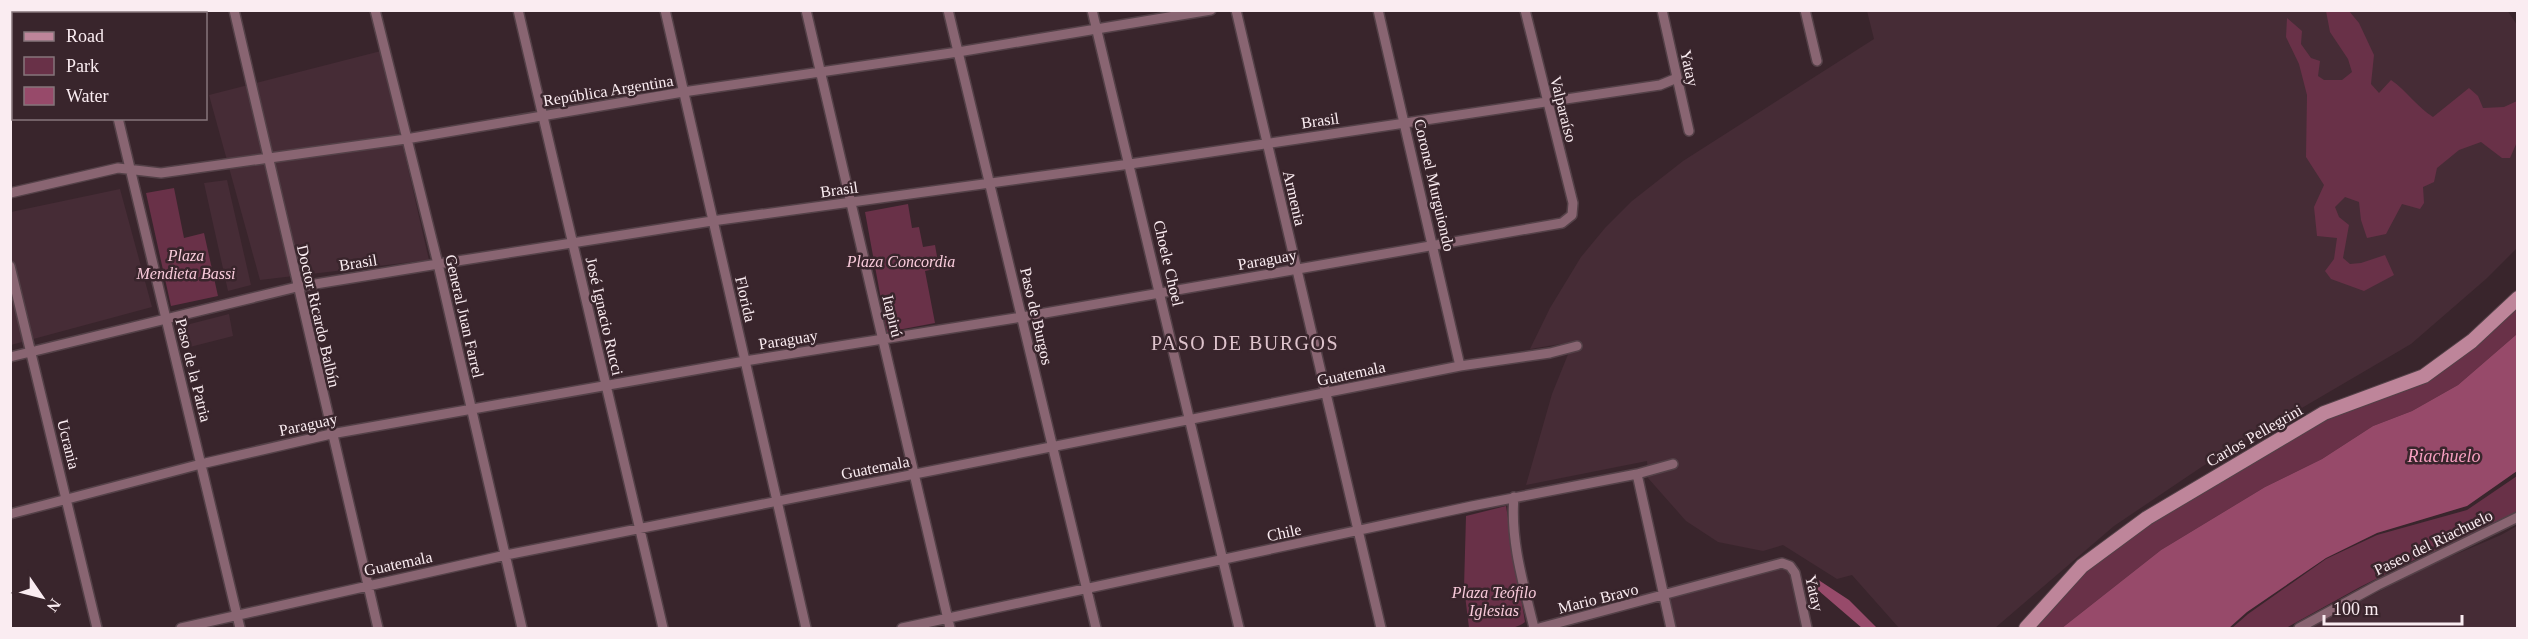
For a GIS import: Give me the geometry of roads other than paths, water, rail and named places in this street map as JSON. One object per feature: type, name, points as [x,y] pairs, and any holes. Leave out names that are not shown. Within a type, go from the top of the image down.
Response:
[{"type":"street","name":"Doctor Ricardo Balbín","points":[[234,10],[378,628]]},
{"type":"street","name":"General Juan Farrel","points":[[375,10],[438,264],[522,628]]},
{"type":"street","name":"José Ignacio Rucci","points":[[518,10],[663,628]]},
{"type":"street","name":"Florida","points":[[664,10],[806,628]]},
{"type":"street","name":"Itapirú","points":[[806,10],[949,624]]},
{"type":"street","name":"Paso de Burgos","points":[[948,10],[1095,628]]},
{"type":"street","name":"Choele Choel","points":[[1092,10],[1239,628]]},
{"type":"street","name":"República Argentina","points":[[10,193],[109,170],[131,168],[161,173],[406,139],[683,92],[958,52],[1211,10]]},
{"type":"street","name":"Armenia","points":[[1236,10],[1381,628]]},
{"type":"street","name":"Coronel Murguiondo","points":[[1378,10],[1406,123],[1460,366]]},
{"type":"street","name":"Valparaíso","points":[[1525,10],[1546,103],[1573,203],[1572,215]]},
{"type":"street","name":"Yatay","points":[[1662,10],[1689,131]]},
{"type":"street","points":[[1805,10],[1817,61]]},
{"type":"street","name":"Brasil","points":[[10,357],[166,317],[297,287],[712,221],[1130,164],[1546,103],[1660,85],[1677,78]]},
{"type":"street","name":"Paso de la Patria","points":[[119,120],[240,628]]},
{"type":"street","name":"Paraguay","points":[[10,514],[201,464],[331,434],[745,361],[883,340],[1434,247],[1562,223],[1572,215]]},
{"type":"street","name":"Ucrania","points":[[10,266],[97,628]]},
{"type":"street","name":"Carlos Pellegrini","points":[[2026,628],[2082,566],[2146,518],[2324,413],[2424,376],[2472,341],[2517,298]]},
{"type":"street","name":"Guatemala","points":[[181,628],[506,555],[1460,366],[1550,353],[1577,346]]},
{"type":"street","name":"Chile","points":[[902,628],[949,624],[1086,588],[1359,532],[1514,497],[1637,474],[1673,464]]},
{"type":"street","points":[[1637,474],[1671,628]]},
{"type":"street","points":[[1514,497],[1513,519],[1517,551],[1534,628]]},
{"type":"street","name":"Paseo del Riachuelo","points":[[2299,628],[2378,585],[2517,517]]},
{"type":"street","name":"Mario Bravo","points":[[1539,628],[1782,563],[1790,566]]},
{"type":"street","name":"Yatay","points":[[1790,566],[1795,573],[1808,628]]},
{"type":"water","name":"Riachuelo","points":[[2517,334],[2517,471],[2467,506],[2377,533],[2326,558],[2247,612],[2229,628],[2062,628],[2161,550],[2265,487],[2322,459],[2373,426],[2412,411],[2458,385]]},
{"type":"water","points":[[1817,579],[1849,600],[1877,628],[1862,628],[1812,585]]},
{"type":"district","name":"PASO DE BURGOS","points":[[1245,343]]},
{"type":"park label","name":"Plaza Concordia","points":[[901,261]]},
{"type":"park label","name":"Plaza Mendieta Bassi","points":[[186,264]]},
{"type":"park label","name":"Plaza Teófilo Iglesias","points":[[1494,601]]}]
